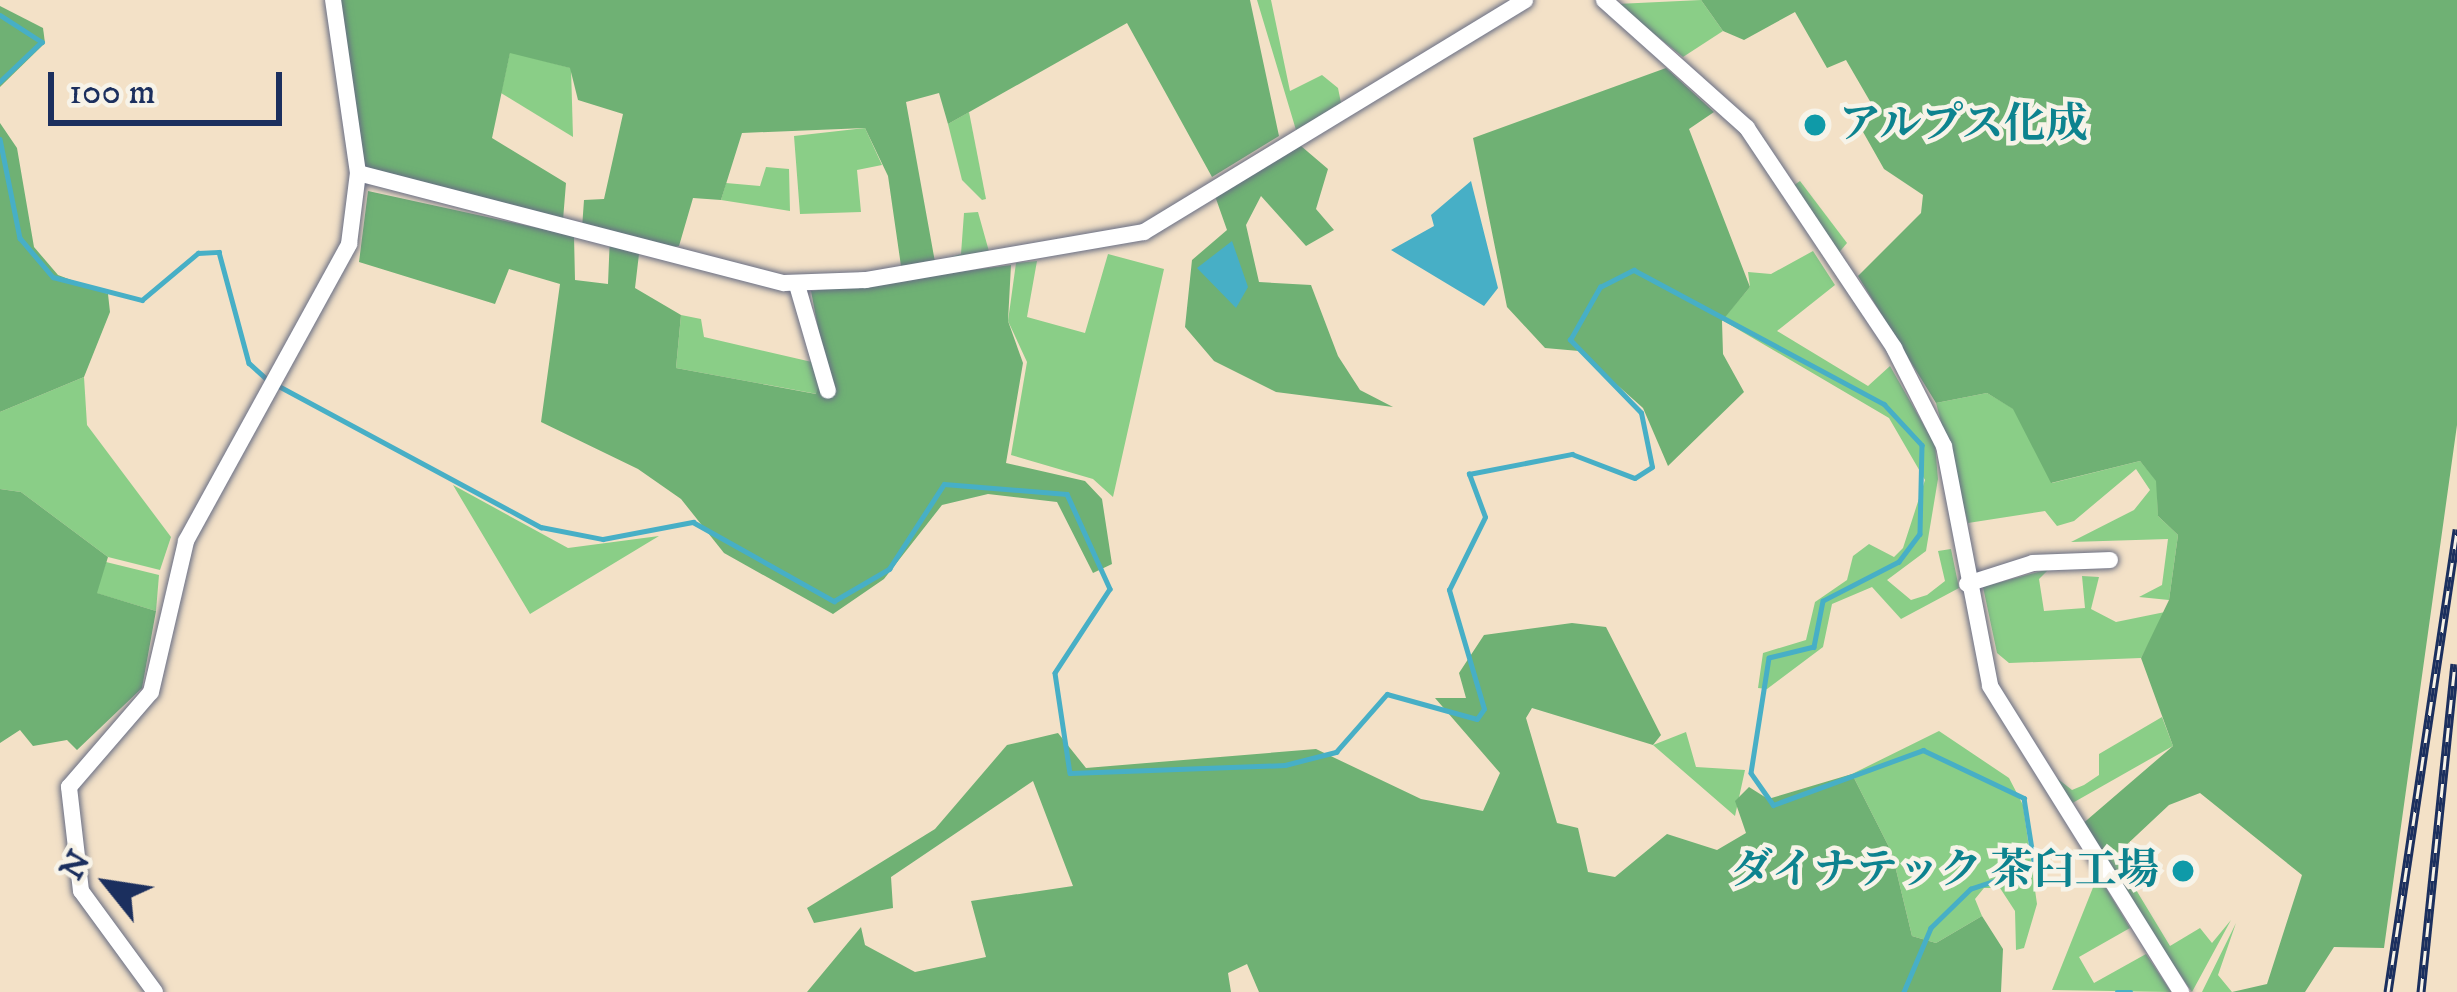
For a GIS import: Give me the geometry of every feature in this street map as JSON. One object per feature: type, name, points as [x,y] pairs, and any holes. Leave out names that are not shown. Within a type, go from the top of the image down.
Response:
[{"type":"street","points":[[155,992],[81,891],[70,787],[151,692],[176,564],[339,270],[358,173],[333,0]]},
{"type":"street","points":[[358,173],[797,286],[1125,239],[1525,0]]},
{"type":"street","points":[[1604,0],[1747,128],[1894,348],[1944,446],[1990,686],[2182,992]]},
{"type":"street","points":[[797,286],[828,391]]},
{"type":"street","points":[[1967,584],[2033,563],[2110,560]]},
{"type":"green space","points":[[340,0],[1250,0],[1279,136],[1212,177],[1127,23],[948,124],[939,93],[906,102],[935,262],[901,266],[888,176],[865,128],[742,133],[721,200],[693,198],[679,246],[639,254],[635,288],[681,315],[676,368],[816,394],[825,365],[811,291],[1011,265],[1008,321],[1023,363],[1006,463],[1085,481],[1102,499],[1112,564],[1093,573],[1057,502],[988,494],[942,505],[884,579],[833,614],[724,553],[681,499],[638,469],[541,422],[560,284],[509,269],[495,304],[359,262],[368,191],[574,236],[575,280],[608,284],[610,235],[582,228],[584,200],[604,199],[623,114],[578,100],[570,68],[510,53],[492,138],[566,183],[563,220],[365,167]]},
{"type":"green space","points":[[1257,0],[1271,0],[1290,91],[1322,75],[1338,88],[1341,103],[1296,130]]},
{"type":"green space","points":[[1701,0],[1723,31],[1683,57],[1617,4]]},
{"type":"green space","points":[[1701,0],[2457,0],[2457,425],[2384,948],[2334,947],[2305,992],[2232,992],[2267,984],[2302,875],[2200,793],[2169,805],[2105,865],[2080,826],[2173,746],[2141,658],[2169,600],[2178,535],[2158,516],[2156,481],[2140,461],[2051,483],[2013,409],[1987,393],[1936,403],[1858,276],[1921,213],[1923,195],[1884,169],[1854,116],[1871,103],[1846,60],[1827,68],[1795,12],[1744,40],[1723,31]]},
{"type":"green space","points":[[0,6],[43,28],[45,43],[0,87]]},
{"type":"green space","points":[[510,52],[571,68],[573,137],[501,93]]},
{"type":"green space","points":[[1666,68],[1714,112],[1689,129],[1750,287],[1722,321],[1723,354],[1744,392],[1668,466],[1643,408],[1579,351],[1545,348],[1507,307],[1473,138]]},
{"type":"green space","points":[[969,112],[986,199],[982,200],[962,180],[948,124]]},
{"type":"green space","points":[[0,123],[17,148],[34,247],[58,275],[108,294],[110,312],[84,377],[0,412]]},
{"type":"green space","points":[[865,128],[882,165],[857,170],[861,212],[800,214],[794,136]]},
{"type":"green space","points":[[1301,146],[1328,169],[1316,209],[1334,230],[1306,246],[1261,196],[1246,225],[1259,282],[1311,285],[1338,356],[1360,390],[1393,407],[1276,392],[1214,361],[1185,327],[1192,260],[1227,230],[1215,196]]},
{"type":"green space","points":[[766,167],[789,169],[790,211],[721,200],[726,183],[760,186]]},
{"type":"green space","points":[[1800,181],[1847,243],[1836,256],[1790,188]]},
{"type":"green space","points":[[978,212],[990,255],[935,262],[961,254],[964,213]]},
{"type":"green space","points":[[1813,251],[1835,285],[1777,331],[1868,386],[1890,366],[1935,445],[1938,479],[1926,551],[1887,580],[1911,600],[1927,595],[1945,581],[1938,551],[1951,549],[1959,588],[1901,619],[1872,587],[1832,604],[1823,647],[1767,689],[1758,688],[1763,653],[1806,640],[1815,602],[1847,580],[1853,556],[1869,544],[1894,557],[1903,548],[1925,480],[1889,418],[1722,320],[1750,287],[1748,272],[1771,274]]},
{"type":"green space","points":[[1108,254],[1164,269],[1113,497],[1093,479],[1011,455],[1027,362],[1008,321],[1016,263],[1037,261],[1027,317],[1085,333]]},
{"type":"green space","points":[[681,315],[701,319],[704,337],[825,365],[817,394],[676,368]]},
{"type":"green space","points":[[84,377],[87,425],[171,537],[160,570],[108,557],[21,492],[0,489],[0,412]]},
{"type":"green space","points":[[1987,393],[2014,409],[2052,483],[2140,461],[2157,481],[2158,516],[2178,535],[2169,600],[2139,597],[2162,585],[2168,539],[2071,542],[2134,510],[2150,490],[2136,469],[2074,521],[2057,526],[2045,511],[1968,523],[1936,403]]},
{"type":"green space","points":[[453,485],[568,548],[659,536],[530,614]]},
{"type":"green space","points":[[0,489],[21,492],[108,557],[97,593],[156,611],[142,688],[77,750],[67,740],[33,746],[20,730],[0,743]]},
{"type":"green space","points":[[106,562],[159,575],[156,611],[96,593]]},
{"type":"green space","points":[[2049,569],[2039,579],[2044,611],[2085,608],[2082,576],[2099,577],[2091,609],[2116,622],[2165,612],[2141,658],[2009,663],[1997,653],[1983,587]]},
{"type":"green space","points":[[1572,623],[1606,627],[1661,735],[1653,745],[1532,708],[1526,718],[1557,823],[1578,828],[1588,872],[1615,877],[1667,834],[1717,850],[1746,833],[1735,801],[1749,787],[1768,799],[1852,774],[1892,853],[1912,936],[1936,943],[1982,916],[2003,949],[2001,992],[1259,992],[1247,964],[1228,973],[1231,992],[807,992],[861,927],[865,945],[915,972],[986,957],[971,901],[1073,886],[1033,781],[891,877],[893,908],[814,923],[807,908],[935,829],[1007,745],[1058,733],[1086,768],[1316,749],[1421,799],[1483,811],[1500,773],[1435,698],[1466,698],[1459,673],[1484,635]]},
{"type":"green space","points":[[2162,717],[2173,746],[2069,805],[2049,772],[2072,790],[2084,785],[2099,775],[2099,754]]},
{"type":"green space","points":[[1939,731],[2009,778],[2023,805],[2037,904],[2024,948],[2016,950],[2015,911],[2000,888],[1984,888],[1975,899],[1982,916],[1936,943],[1912,936],[1892,853],[1852,774]]},
{"type":"green space","points":[[1686,732],[1696,767],[1745,770],[1735,816],[1653,745]]},
{"type":"green space","points":[[2115,855],[2170,946],[2200,928],[2212,943],[2231,920],[2192,992],[2105,865]]},
{"type":"green space","points":[[2098,875],[2130,928],[2079,957],[2094,983],[2146,954],[2171,992],[2052,990]]},
{"type":"green space","points":[[2236,923],[2218,975],[2232,992],[2202,992]]},
{"type":"water","points":[[1471,181],[1498,288],[1484,306],[1391,250],[1434,226],[1431,215]]},
{"type":"water","points":[[1232,241],[1248,287],[1236,308],[1197,268]]},
{"type":"waterway","points":[[0,15],[42,42],[0,82]]},
{"type":"waterway","points":[[0,139],[20,238],[53,277],[142,300],[198,253],[219,252],[249,363],[267,379]]},
{"type":"waterway","points":[[277,385],[541,527],[603,539],[693,522],[834,601],[889,569],[944,484],[1067,494],[1110,589],[1055,673],[1070,773],[1285,765],[1336,752],[1387,694],[1477,719],[1484,709],[1449,590],[1485,517],[1469,474],[1572,454],[1635,478],[1652,467],[1641,413],[1570,340],[1600,287],[1634,270],[1884,404],[1922,445],[1920,534],[1899,562],[1823,601],[1814,647],[1769,658],[1751,773],[1773,805],[1923,750],[2024,798],[2035,868],[1971,889],[1931,928],[1904,992]]},
{"type":"waterway","points":[[2117,992],[2131,992]]},
{"type":"railway","points":[[2388,992],[2457,529]]},
{"type":"railway","points":[[2421,992],[2455,664]]},
{"type":"place","name":"アルプス化成","points":[[1815,125]]},
{"type":"place","name":"ダイナテック 茶臼工場","points":[[2183,871]]}]
